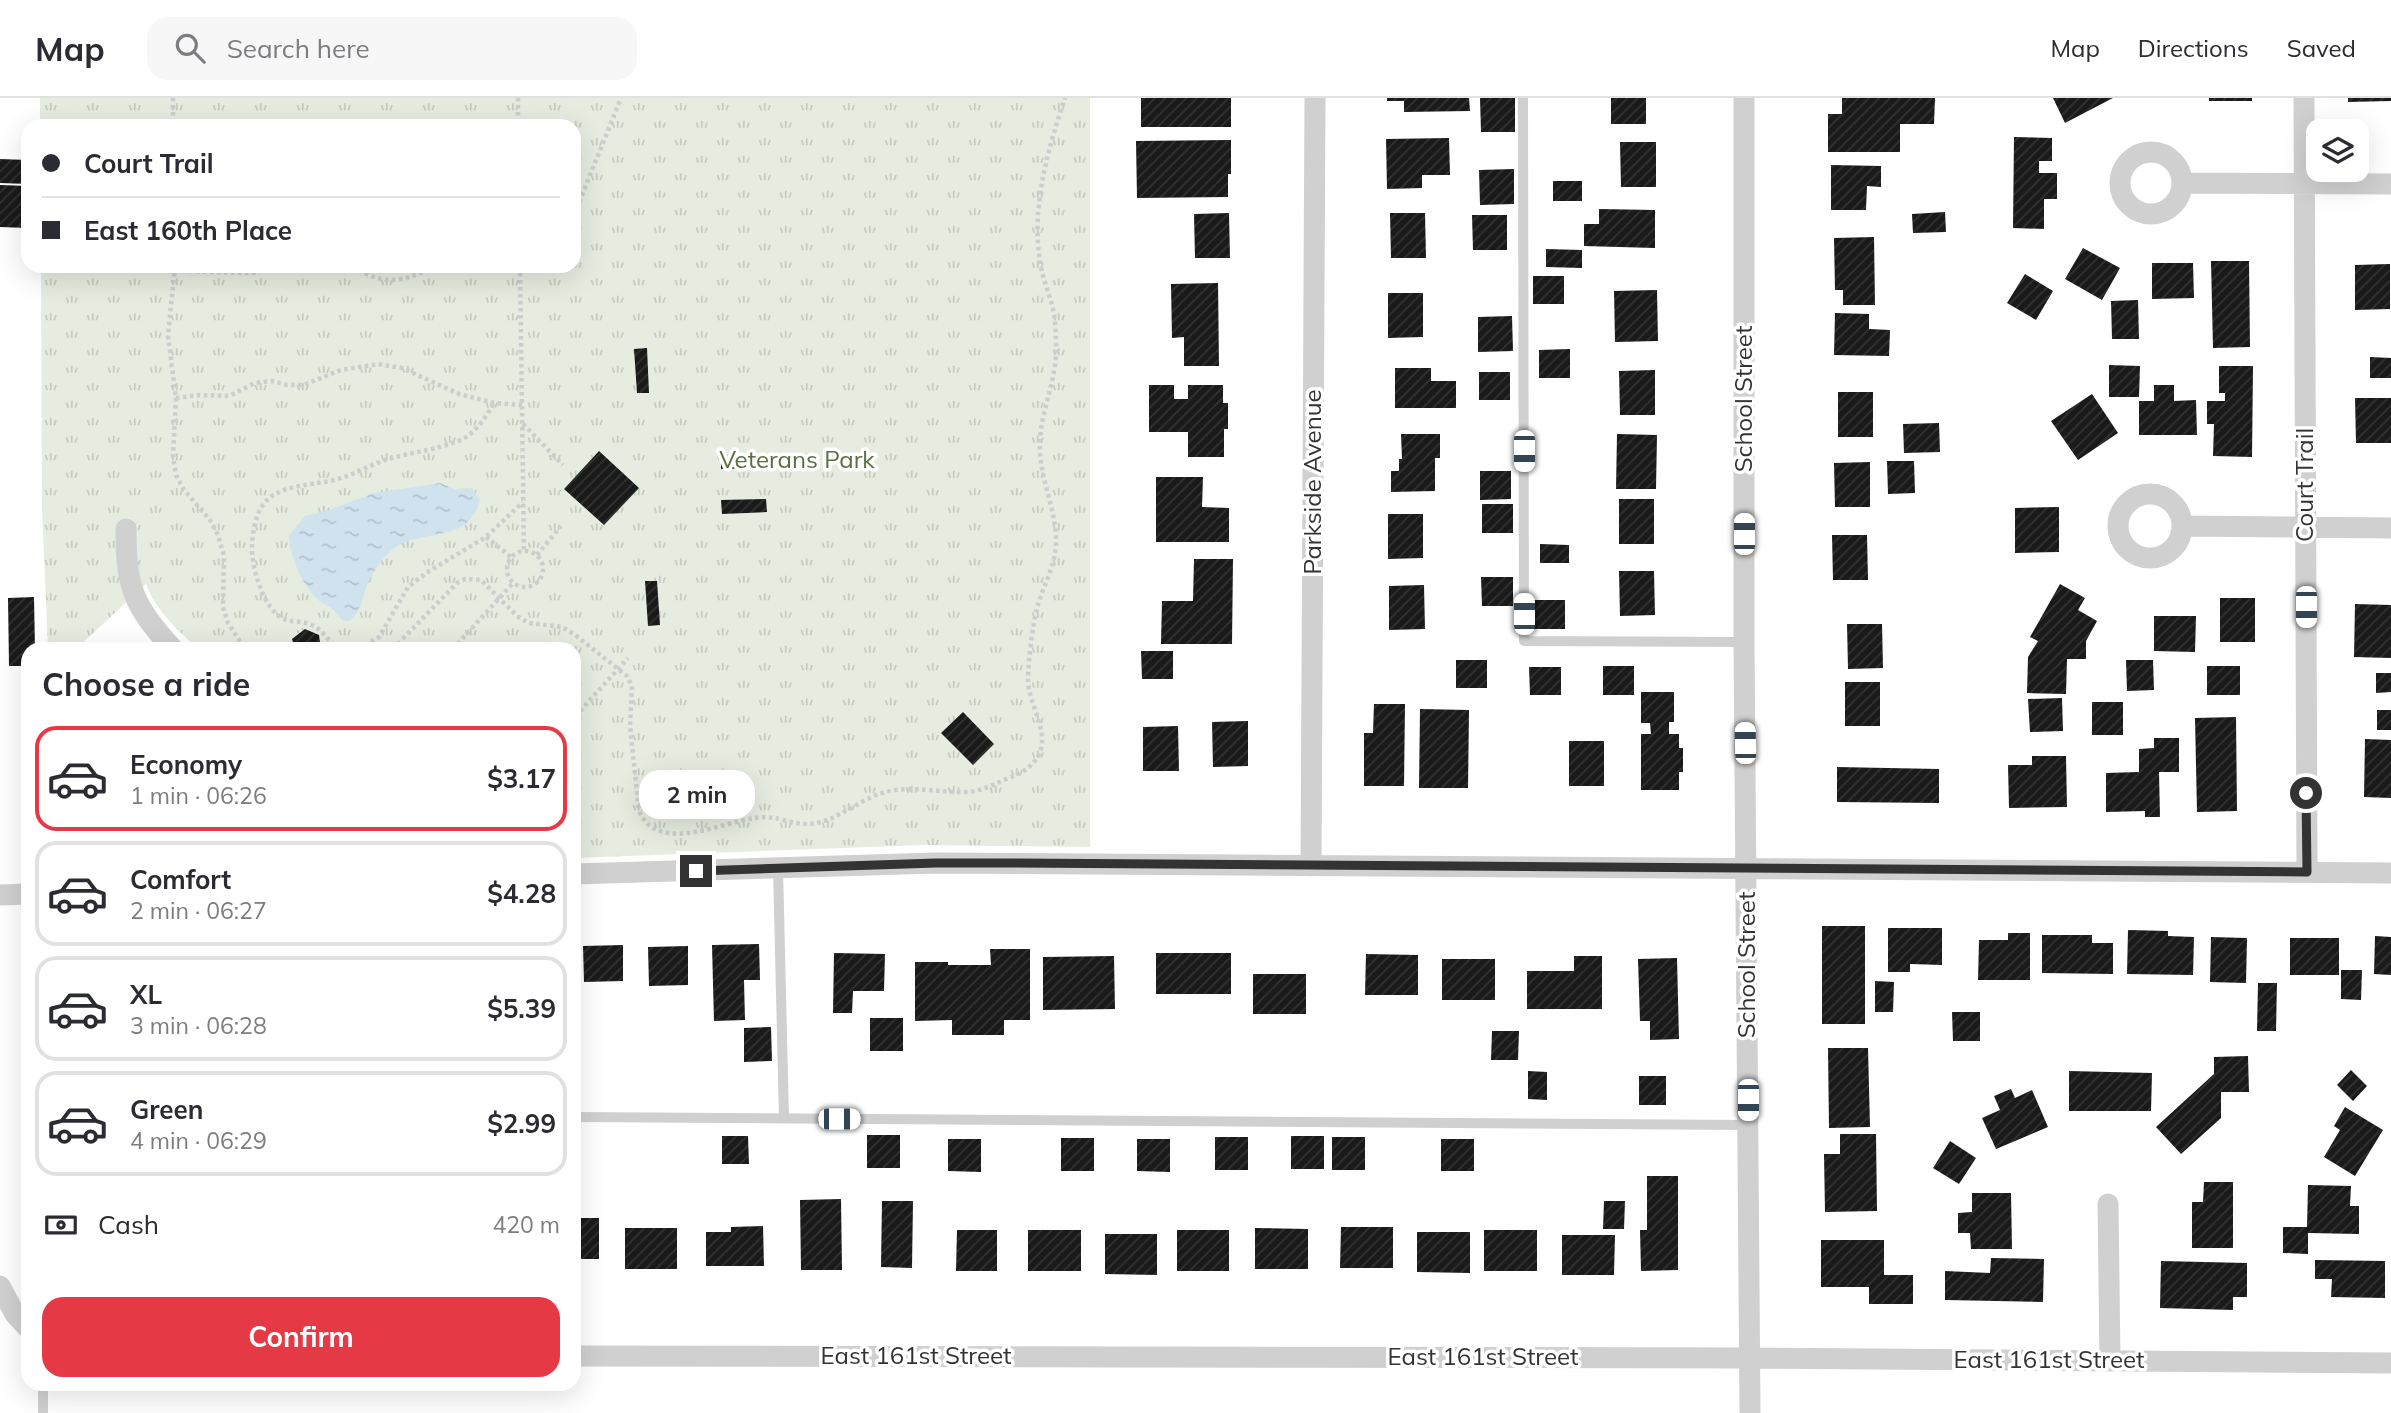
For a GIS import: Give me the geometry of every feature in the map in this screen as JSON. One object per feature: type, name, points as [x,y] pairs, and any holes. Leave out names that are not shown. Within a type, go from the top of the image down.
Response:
[{"type":"street","name":"Parkside Avenue","points":[[1311,866],[1315,98]]},
{"type":"street","name":"School Street","points":[[1744,98],[1744,642],[1750,1413]]},
{"type":"street","name":"Court Trail","points":[[2304,98],[2307,872]]},
{"type":"street","points":[[2183,183],[2391,184]]},
{"type":"street","points":[[2182,526],[2391,528]]},
{"type":"street","points":[[126,528],[126,567],[131,589],[140,609],[167,642]]},
{"type":"street","points":[[581,874],[936,863],[2391,873]]},
{"type":"street","points":[[0,895],[21,894]]},
{"type":"street","points":[[2108,1204],[2110,1361]]},
{"type":"street","points":[[0,1286],[21,1320]]},
{"type":"street","name":"East 161st Street","points":[[581,1356],[1750,1358],[2391,1363]]},
{"type":"lane","points":[[1523,98],[1524,641],[1744,642]]},
{"type":"lane","points":[[778,868],[784,1118]]},
{"type":"lane","points":[[581,1117],[1748,1125]]},
{"type":"lane","points":[[43,1391],[43,1413]]},
{"type":"path","points":[[173,98],[173,119]]},
{"type":"path","points":[[518,98],[519,119]]},
{"type":"path","points":[[581,198],[621,98]]},
{"type":"path","points":[[400,642],[457,583],[465,579],[481,580],[517,617],[529,623],[562,627],[574,634],[627,676],[632,685],[631,726],[639,811],[650,826],[666,832],[683,834],[758,817],[775,817],[804,826],[815,825],[867,799],[894,790],[970,792],[1024,771],[1040,755],[1042,743],[1028,679],[1038,607],[1052,566],[1056,544],[1040,454],[1040,436],[1056,358],[1056,339],[1053,310],[1040,264],[1038,212],[1065,98]]},
{"type":"path","points":[[175,273],[168,336],[176,398],[173,457],[176,475],[218,535],[224,556],[223,607],[228,623],[240,642]]},
{"type":"path","points":[[363,273],[401,281],[421,273]]},
{"type":"path","points":[[520,273],[524,551]]},
{"type":"path","points":[[176,398],[229,396],[255,383],[272,380],[303,384],[341,370],[378,364],[402,368],[459,394],[494,403],[522,405]]},
{"type":"path","points":[[329,642],[312,625],[277,615],[256,580],[251,560],[253,532],[258,513],[280,489],[312,481],[330,481],[383,461],[462,439],[485,419],[494,403]]},
{"type":"path","points":[[522,423],[563,465]]},
{"type":"path","points":[[371,642],[379,637],[408,587],[426,572],[486,537],[523,502]]},
{"type":"path","points":[[537,555],[561,526]]},
{"type":"path","points":[[486,537],[511,557]]},
{"type":"path","points":[[524,551],[537,555],[542,563],[541,579],[524,587],[513,583],[507,571],[511,557],[524,551]]},
{"type":"path","points":[[459,642],[513,583]]},
{"type":"path","points":[[581,710],[628,658]]},
{"type":"green space","name":"Veterans Park","points":[[40,98],[1090,98],[1090,847],[923,845],[581,858],[581,642],[191,642],[162,611],[146,584],[84,642],[48,642],[42,507],[41,273],[581,273],[581,119],[40,119]]},
{"type":"water","points":[[440,483],[455,489],[472,488],[480,500],[474,514],[466,523],[446,533],[410,540],[394,549],[375,570],[359,610],[349,621],[342,620],[316,598],[302,578],[290,544],[289,536],[305,516],[374,493]]},
{"type":"building","points":[[1141,98],[1231,98],[1231,127],[1141,127]]},
{"type":"building","points":[[1387,98],[1469,98],[1470,111],[1404,112],[1404,101],[1387,101]]},
{"type":"building","points":[[1480,98],[1515,98],[1515,132],[1481,132]]},
{"type":"building","points":[[1611,98],[1646,98],[1646,124],[1611,124]]},
{"type":"building","points":[[1842,98],[1935,98],[1934,124],[1900,124],[1900,152],[1828,152],[1828,114],[1842,114]]},
{"type":"building","points":[[2053,98],[2113,98],[2065,123]]},
{"type":"building","points":[[2209,98],[2252,98],[2252,101],[2209,101]]},
{"type":"building","points":[[2348,98],[2391,98],[2391,101],[2348,102]]},
{"type":"building","points":[[2014,137],[2052,138],[2052,161],[2039,161],[2039,173],[2057,173],[2057,199],[2044,199],[2044,229],[2013,228]]},
{"type":"building","points":[[1449,138],[1450,175],[1422,175],[1422,188],[1387,189],[1386,139]]},
{"type":"building","points":[[1231,140],[1228,197],[1137,198],[1136,141]]},
{"type":"building","points":[[1620,142],[1656,142],[1656,187],[1621,187]]},
{"type":"building","points":[[0,159],[21,160],[21,184],[0,183]]},
{"type":"building","points":[[1831,165],[1881,166],[1881,187],[1867,186],[1866,210],[1831,210]]},
{"type":"building","points":[[1514,169],[1514,204],[1480,205],[1479,170]]},
{"type":"building","points":[[1553,181],[1582,181],[1582,201],[1553,201]]},
{"type":"building","points":[[0,185],[21,186],[21,228],[0,227]]},
{"type":"building","points":[[1599,209],[1655,210],[1655,248],[1584,246],[1584,224],[1599,224]]},
{"type":"building","points":[[1945,212],[1946,232],[1913,233],[1912,214]]},
{"type":"building","points":[[1229,213],[1230,258],[1195,258],[1194,214]]},
{"type":"building","points":[[1390,213],[1425,213],[1426,258],[1391,258]]},
{"type":"building","points":[[1472,215],[1507,215],[1507,250],[1473,250]]},
{"type":"building","points":[[1874,237],[1875,305],[1843,305],[1843,290],[1835,290],[1834,238]]},
{"type":"building","points":[[2083,248],[2120,268],[2102,300],[2065,279]]},
{"type":"building","points":[[1546,249],[1582,250],[1582,268],[1546,267]]},
{"type":"building","points":[[2211,261],[2249,261],[2250,347],[2213,348]]},
{"type":"building","points":[[2152,263],[2193,263],[2194,298],[2152,299]]},
{"type":"building","points":[[2390,264],[2390,309],[2355,310],[2355,265]]},
{"type":"building","points":[[2025,274],[2053,291],[2036,320],[2007,303]]},
{"type":"building","points":[[1533,276],[1564,276],[1564,304],[1533,304]]},
{"type":"building","points":[[1218,283],[1219,366],[1184,366],[1184,337],[1172,338],[1171,284]]},
{"type":"building","points":[[1657,290],[1658,341],[1615,342],[1614,291]]},
{"type":"building","points":[[1388,293],[1423,293],[1423,337],[1388,338]]},
{"type":"building","points":[[2138,300],[2139,339],[2112,339],[2111,301]]},
{"type":"building","points":[[1835,313],[1869,314],[1869,329],[1890,330],[1889,356],[1834,355]]},
{"type":"building","points":[[1512,316],[1513,351],[1478,352],[1478,317]]},
{"type":"building","points":[[647,348],[649,393],[637,393],[634,349]]},
{"type":"building","points":[[1570,349],[1570,378],[1539,378],[1539,350]]},
{"type":"building","points":[[2370,357],[2391,358],[2391,378],[2370,378]]},
{"type":"building","points":[[2109,365],[2140,366],[2139,397],[2109,397]]},
{"type":"building","points":[[2219,366],[2253,366],[2252,457],[2213,456],[2214,424],[2207,424],[2207,401],[2225,401],[2225,393],[2219,393]]},
{"type":"building","points":[[1395,368],[1431,368],[1431,381],[1456,381],[1456,408],[1395,408]]},
{"type":"building","points":[[1655,370],[1655,415],[1620,415],[1619,371]]},
{"type":"building","points":[[1479,372],[1510,372],[1510,400],[1479,400]]},
{"type":"building","points":[[1149,385],[1174,385],[1174,399],[1188,399],[1188,385],[1223,385],[1223,403],[1228,403],[1224,457],[1188,457],[1188,432],[1149,432]]},
{"type":"building","points":[[2154,385],[2174,385],[2174,401],[2196,400],[2197,435],[2139,435],[2139,401],[2154,401]]},
{"type":"building","points":[[1838,392],[1873,392],[1873,437],[1838,437]]},
{"type":"building","points":[[2092,394],[2118,433],[2078,460],[2051,421]]},
{"type":"building","points":[[2355,398],[2391,398],[2391,443],[2356,443]]},
{"type":"building","points":[[1939,423],[1940,452],[1904,453],[1903,424]]},
{"type":"building","points":[[1401,434],[1440,434],[1440,458],[1435,458],[1435,491],[1391,492],[1391,471],[1399,471],[1399,459],[1402,459]]},
{"type":"building","points":[[1617,434],[1657,435],[1656,489],[1616,489]]},
{"type":"building","points":[[599,451],[639,488],[604,525],[564,489]]},
{"type":"building","points":[[763,455],[764,468],[721,469],[721,456]]},
{"type":"building","points":[[1887,461],[1914,461],[1915,493],[1888,494]]},
{"type":"building","points":[[1870,462],[1870,507],[1835,507],[1834,463]]},
{"type":"building","points":[[1480,471],[1511,471],[1511,499],[1480,500]]},
{"type":"building","points":[[1156,477],[1203,477],[1202,507],[1229,508],[1229,542],[1156,542]]},
{"type":"building","points":[[766,499],[767,512],[722,514],[721,500]]},
{"type":"building","points":[[1619,499],[1654,499],[1654,544],[1619,544]]},
{"type":"building","points":[[1482,504],[1513,504],[1513,533],[1482,533]]},
{"type":"building","points":[[2059,507],[2059,552],[2015,553],[2015,508]]},
{"type":"building","points":[[1388,514],[1423,514],[1423,558],[1388,559]]},
{"type":"building","points":[[1832,535],[1867,535],[1868,580],[1833,580]]},
{"type":"building","points":[[1540,544],[1569,545],[1569,563],[1540,563]]},
{"type":"building","points":[[1194,559],[1233,559],[1232,644],[1161,644],[1162,601],[1193,601]]},
{"type":"building","points":[[1619,571],[1654,571],[1655,615],[1620,616]]},
{"type":"building","points":[[1481,577],[1513,577],[1513,606],[1482,606]]},
{"type":"building","points":[[645,581],[657,581],[660,625],[648,626]]},
{"type":"building","points":[[2060,584],[2085,598],[2078,610],[2097,621],[2086,641],[2086,659],[2067,659],[2066,694],[2027,693],[2028,657],[2038,641],[2030,637]]},
{"type":"building","points":[[1424,585],[1425,629],[1389,630],[1389,586]]},
{"type":"building","points":[[34,597],[35,642],[21,642],[21,666],[9,666],[8,598]]},
{"type":"building","points":[[2220,598],[2255,598],[2255,642],[2220,642]]},
{"type":"building","points":[[1534,600],[1565,600],[1565,629],[1534,629]]},
{"type":"building","points":[[2355,604],[2391,605],[2391,658],[2354,657]]},
{"type":"building","points":[[2154,616],[2196,616],[2195,652],[2154,651]]},
{"type":"building","points":[[1847,624],[1882,624],[1883,668],[1848,669]]},
{"type":"building","points":[[305,629],[319,635],[320,642],[293,642],[292,639]]},
{"type":"building","points":[[1141,651],[1173,651],[1173,679],[1142,679]]},
{"type":"building","points":[[1456,660],[1487,660],[1487,688],[1456,688]]},
{"type":"building","points":[[2126,660],[2153,660],[2154,690],[2127,691]]},
{"type":"building","points":[[1603,666],[1634,666],[1634,695],[1603,695]]},
{"type":"building","points":[[2207,666],[2240,666],[2240,695],[2207,695]]},
{"type":"building","points":[[1529,667],[1561,667],[1561,695],[1530,695]]},
{"type":"building","points":[[2376,673],[2391,673],[2391,692],[2376,693]]},
{"type":"building","points":[[1845,682],[1880,682],[1880,726],[1845,726]]},
{"type":"building","points":[[1641,692],[1674,692],[1674,722],[1669,722],[1669,734],[1679,734],[1679,748],[1683,748],[1683,772],[1679,772],[1679,790],[1641,790],[1641,734],[1651,734],[1650,723],[1641,723]]},
{"type":"building","points":[[2062,698],[2063,731],[2030,732],[2028,699]]},
{"type":"building","points":[[2092,702],[2123,702],[2123,735],[2092,735]]},
{"type":"building","points":[[1374,704],[1405,704],[1404,786],[1364,786],[1364,733],[1373,733]]},
{"type":"building","points":[[1420,709],[1469,710],[1468,788],[1419,788]]},
{"type":"building","points":[[2377,710],[2391,710],[2391,730],[2377,730]]},
{"type":"building","points":[[963,712],[994,744],[973,765],[941,733]]},
{"type":"building","points":[[2236,717],[2237,811],[2197,812],[2195,718]]},
{"type":"building","points":[[1248,721],[1248,766],[1213,767],[1212,722]]},
{"type":"building","points":[[1178,726],[1179,771],[1143,771],[1143,727]]},
{"type":"building","points":[[2154,738],[2179,738],[2179,772],[2159,772],[2160,817],[2145,817],[2145,811],[2106,812],[2106,773],[2139,772],[2139,749],[2154,748]]},
{"type":"building","points":[[2365,739],[2391,740],[2391,798],[2364,797]]},
{"type":"building","points":[[1569,741],[1604,741],[1604,786],[1569,786]]},
{"type":"building","points":[[2032,756],[2066,756],[2067,807],[2009,808],[2008,765],[2032,765]]},
{"type":"building","points":[[1837,767],[1939,769],[1939,803],[1837,802]]},
{"type":"building","points":[[1822,926],[1865,926],[1865,1024],[1822,1024]]},
{"type":"building","points":[[1888,928],[1942,928],[1942,965],[1910,964],[1910,972],[1888,972]]},
{"type":"building","points":[[2128,930],[2168,931],[2168,936],[2194,937],[2193,975],[2127,974]]},
{"type":"building","points":[[2008,933],[2030,933],[2030,980],[1978,980],[1979,940],[2008,940]]},
{"type":"building","points":[[2042,935],[2092,935],[2092,943],[2113,943],[2113,974],[2042,973]]},
{"type":"building","points":[[2375,936],[2391,937],[2391,975],[2374,974]]},
{"type":"building","points":[[2211,937],[2247,938],[2246,983],[2210,982]]},
{"type":"building","points":[[2290,938],[2339,938],[2339,975],[2290,975]]},
{"type":"building","points":[[759,944],[760,980],[744,980],[745,1020],[714,1021],[712,945]]},
{"type":"building","points":[[623,945],[623,981],[584,982],[583,946]]},
{"type":"building","points":[[688,946],[688,985],[649,986],[648,947]]},
{"type":"building","points":[[990,949],[1030,949],[1030,1020],[1004,1020],[1004,1035],[952,1035],[952,1020],[915,1021],[915,962],[991,965]]},
{"type":"building","points":[[834,953],[885,954],[884,991],[853,991],[852,1013],[833,1013]]},
{"type":"building","points":[[1156,953],[1231,953],[1231,994],[1156,994]]},
{"type":"building","points":[[1366,954],[1418,955],[1418,995],[1365,995]]},
{"type":"building","points":[[1114,956],[1115,1009],[1043,1010],[1043,957]]},
{"type":"building","points":[[1574,956],[1602,956],[1602,1009],[1527,1009],[1527,971],[1574,971]]},
{"type":"building","points":[[1677,958],[1679,1039],[1650,1040],[1650,1021],[1640,1021],[1638,959]]},
{"type":"building","points":[[1442,959],[1495,959],[1495,1000],[1442,1000]]},
{"type":"building","points":[[2341,970],[2362,970],[2361,1000],[2341,999]]},
{"type":"building","points":[[1253,974],[1306,974],[1306,1014],[1253,1014]]},
{"type":"building","points":[[1875,981],[1894,982],[1893,1012],[1875,1012]]},
{"type":"building","points":[[2258,983],[2277,983],[2276,1031],[2257,1031]]},
{"type":"building","points":[[1952,1012],[1980,1012],[1980,1041],[1953,1041]]},
{"type":"building","points":[[870,1018],[903,1018],[903,1051],[870,1051]]},
{"type":"building","points":[[771,1027],[772,1061],[744,1062],[744,1028]]},
{"type":"building","points":[[1492,1031],[1519,1031],[1518,1060],[1491,1060]]},
{"type":"building","points":[[1828,1048],[1868,1048],[1870,1127],[1829,1128]]},
{"type":"building","points":[[2248,1056],[2249,1092],[2221,1092],[2221,1118],[2181,1154],[2156,1127],[2214,1074],[2214,1057]]},
{"type":"building","points":[[2351,1070],[2367,1086],[2353,1101],[2337,1085]]},
{"type":"building","points":[[1528,1071],[1547,1072],[1547,1100],[1528,1099]]},
{"type":"building","points":[[2069,1071],[2152,1073],[2151,1111],[2069,1111]]},
{"type":"building","points":[[1639,1076],[1666,1076],[1666,1105],[1639,1105]]},
{"type":"building","points":[[2011,1089],[2015,1098],[2032,1090],[2048,1127],[1996,1149],[1982,1118],[2000,1110],[1994,1096]]},
{"type":"building","points":[[2345,1107],[2383,1130],[2355,1176],[2324,1157],[2340,1130],[2334,1126]]},
{"type":"building","points":[[1840,1134],[1876,1134],[1877,1211],[1825,1212],[1824,1154],[1840,1154]]},
{"type":"building","points":[[867,1135],[900,1135],[900,1168],[867,1168]]},
{"type":"building","points":[[722,1136],[748,1136],[749,1164],[722,1164]]},
{"type":"building","points":[[1291,1136],[1324,1136],[1324,1169],[1291,1169]]},
{"type":"building","points":[[1215,1137],[1248,1137],[1248,1170],[1215,1170]]},
{"type":"building","points":[[1332,1137],[1365,1137],[1365,1170],[1332,1170]]},
{"type":"building","points":[[1061,1138],[1094,1138],[1094,1171],[1061,1171]]},
{"type":"building","points":[[948,1139],[981,1139],[981,1172],[948,1171]]},
{"type":"building","points":[[1137,1139],[1170,1139],[1170,1172],[1137,1171]]},
{"type":"building","points":[[1441,1139],[1474,1139],[1474,1171],[1441,1171]]},
{"type":"building","points":[[1950,1141],[1976,1158],[1959,1184],[1933,1168]]},
{"type":"building","points":[[1647,1176],[1678,1176],[1678,1270],[1641,1271],[1640,1230],[1647,1230]]},
{"type":"building","points":[[2204,1182],[2233,1182],[2233,1248],[2192,1248],[2192,1202],[2203,1202]]},
{"type":"building","points":[[2308,1185],[2351,1186],[2350,1206],[2359,1206],[2359,1234],[2308,1233],[2308,1254],[2283,1253],[2283,1227],[2307,1227]]},
{"type":"building","points":[[1972,1193],[2011,1193],[2012,1249],[1971,1249],[1970,1233],[1958,1233],[1958,1213],[1972,1212]]},
{"type":"building","points":[[841,1199],[842,1270],[801,1270],[800,1200]]},
{"type":"building","points":[[882,1201],[913,1201],[912,1268],[881,1267]]},
{"type":"building","points":[[1604,1201],[1625,1201],[1624,1229],[1603,1229]]},
{"type":"building","points":[[581,1218],[599,1218],[599,1259],[581,1259]]},
{"type":"building","points":[[763,1226],[764,1266],[706,1266],[706,1232],[731,1232],[731,1227]]},
{"type":"building","points":[[1341,1227],[1393,1227],[1393,1268],[1340,1268]]},
{"type":"building","points":[[625,1228],[677,1228],[677,1269],[625,1269]]},
{"type":"building","points":[[1255,1228],[1308,1229],[1308,1269],[1255,1269]]},
{"type":"building","points":[[957,1230],[997,1230],[997,1271],[956,1271]]},
{"type":"building","points":[[1028,1230],[1081,1230],[1081,1271],[1028,1271]]},
{"type":"building","points":[[1177,1230],[1229,1230],[1229,1271],[1177,1271]]},
{"type":"building","points":[[1484,1230],[1537,1230],[1537,1271],[1484,1271]]},
{"type":"building","points":[[1417,1232],[1470,1232],[1470,1273],[1417,1272]]},
{"type":"building","points":[[1105,1234],[1157,1234],[1157,1275],[1105,1274]]},
{"type":"building","points":[[1562,1235],[1615,1235],[1614,1275],[1562,1275]]},
{"type":"building","points":[[1821,1240],[1884,1240],[1884,1275],[1913,1275],[1913,1304],[1869,1304],[1869,1287],[1821,1287]]},
{"type":"building","points":[[1991,1258],[2044,1259],[2043,1302],[1945,1300],[1945,1271],[1990,1273]]},
{"type":"building","points":[[2315,1260],[2385,1261],[2385,1298],[2331,1297],[2332,1279],[2315,1279]]},
{"type":"building","points":[[2161,1261],[2247,1263],[2247,1297],[2233,1297],[2233,1310],[2160,1308]]},
{"type":"route","points":[[696,871],[1014,863],[2307,872],[2306,793]]}]
